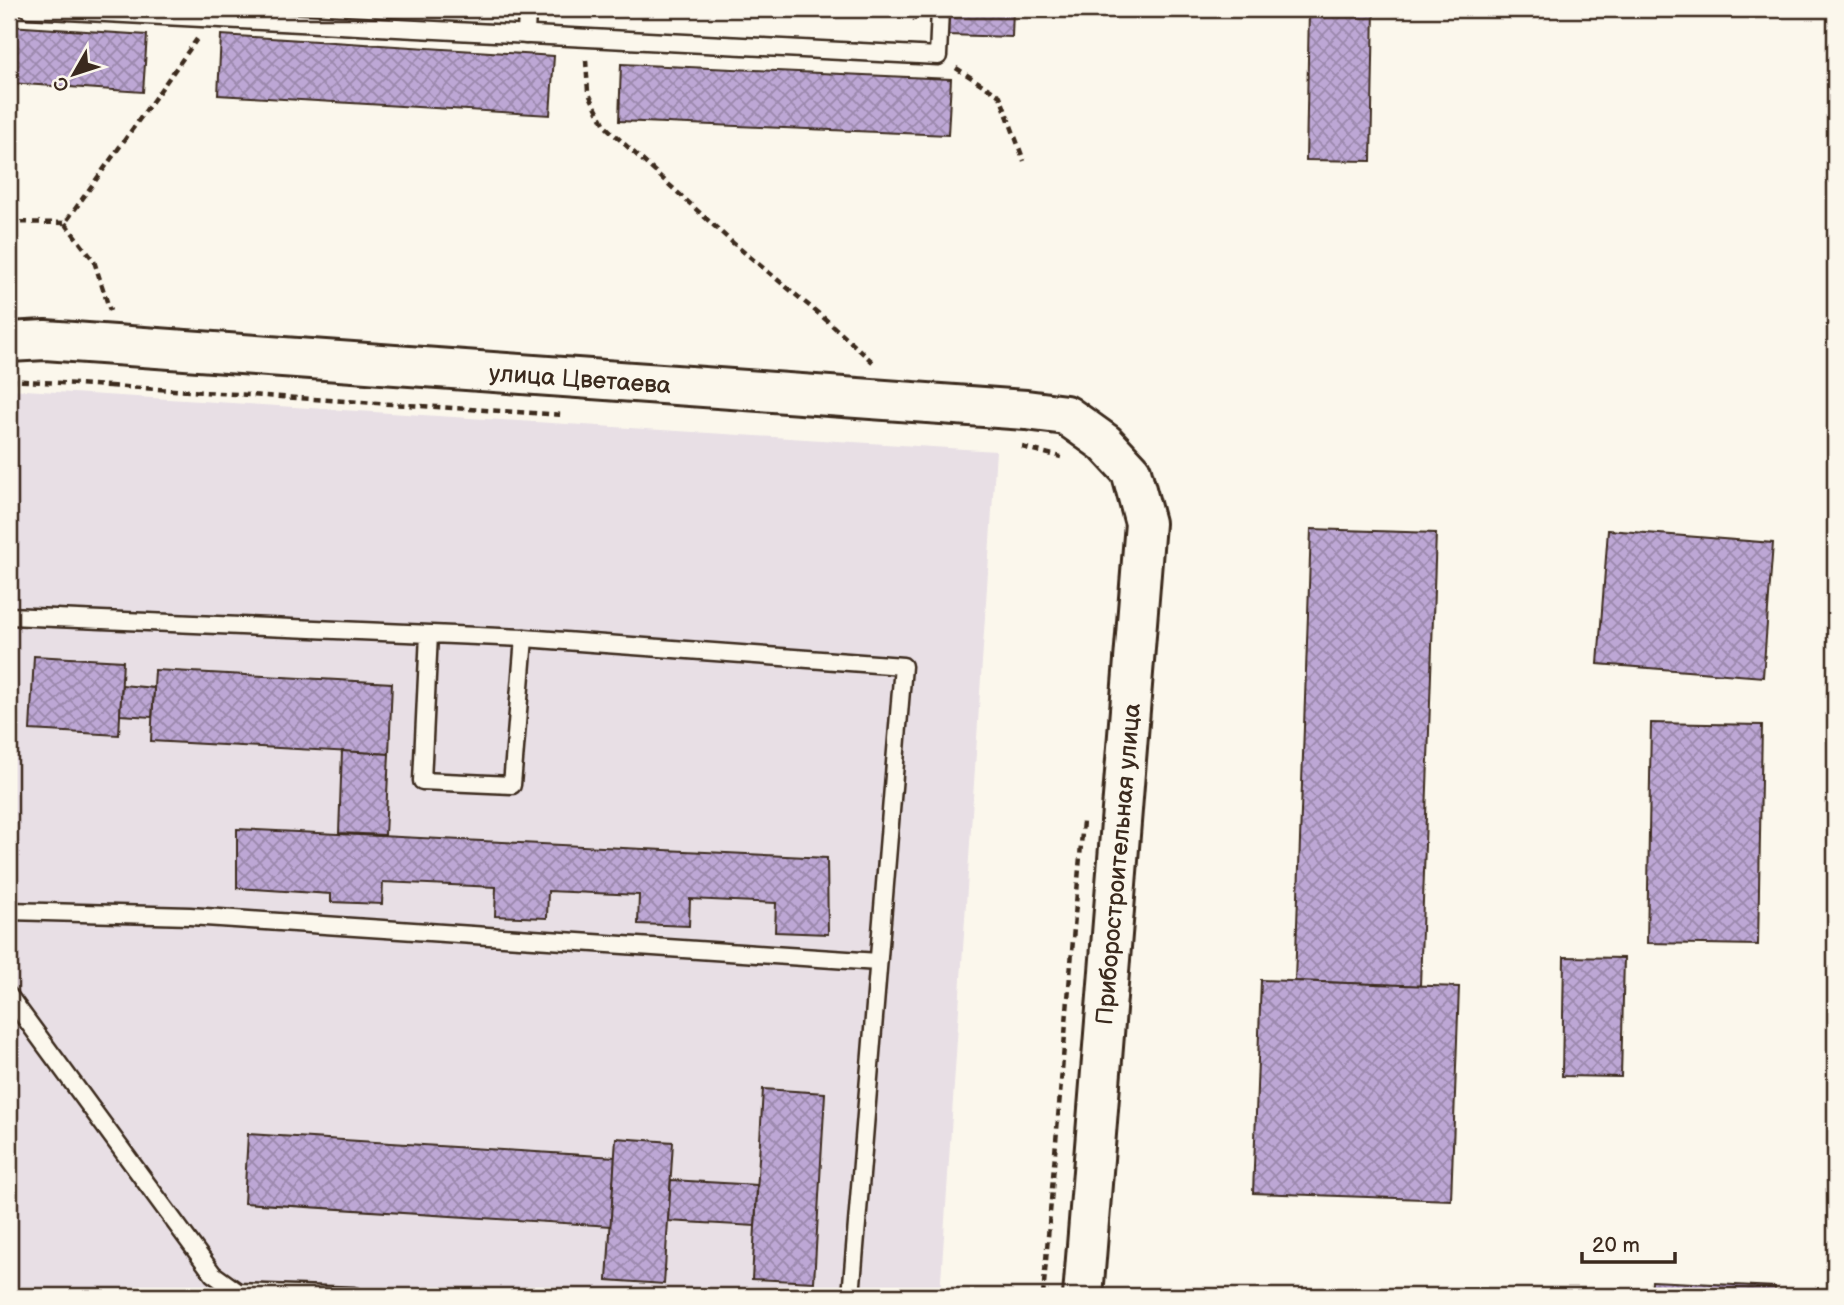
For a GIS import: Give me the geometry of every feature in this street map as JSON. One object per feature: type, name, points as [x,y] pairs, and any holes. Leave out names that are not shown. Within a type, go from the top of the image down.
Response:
[{"type":"main road","name":"улица Цветаева","points":[[9,314],[27,341],[1026,411],[1066,415],[1105,443]]},
{"type":"main road","name":"Приборостроительная улица","points":[[1083,1296],[1145,523],[1131,471],[1105,443]]},
{"type":"lane","points":[[28,9],[128,11],[212,19],[938,56],[940,9]]},
{"type":"lane","points":[[526,35],[527,9]]},
{"type":"lane","points":[[9,616],[524,638],[903,666],[850,1296]]},
{"type":"lane","points":[[429,634],[422,780],[512,785],[524,638]]},
{"type":"lane","points":[[9,911],[190,915],[878,962]]},
{"type":"lane","points":[[9,996],[213,1273],[238,1292],[354,1296]]},
{"type":"path","points":[[908,9],[938,56],[1000,96],[1024,161]]},
{"type":"path","points":[[9,222],[65,223],[212,19]]},
{"type":"path","points":[[585,38],[587,92],[606,127],[733,243],[876,365]]},
{"type":"path","points":[[110,386],[569,415]]},
{"type":"path","points":[[1011,445],[1069,460]]},
{"type":"path","points":[[1043,1296],[1084,816]]},
{"type":"shaded area","points":[[9,389],[996,451],[940,1296],[9,1296]]},
{"type":"building","points":[[947,9],[1013,9],[1012,37],[947,35]]},
{"type":"building","points":[[1309,9],[1374,9],[1371,161],[1306,160]]},
{"type":"building","points":[[9,26],[147,35],[143,92],[9,83]]},
{"type":"building","points":[[221,35],[554,56],[550,115],[218,95]]},
{"type":"building","points":[[621,64],[951,79],[948,135],[619,121]]},
{"type":"building","points":[[1311,529],[1436,533],[1420,986],[1295,981]]},
{"type":"building","points":[[1608,530],[1773,543],[1763,677],[1598,664]]},
{"type":"building","points":[[34,656],[123,661],[119,735],[30,730]]},
{"type":"building","points":[[155,670],[392,683],[389,754],[151,741]]},
{"type":"building","points":[[122,685],[154,688],[152,717],[120,715]]},
{"type":"building","points":[[1651,723],[1762,725],[1758,945],[1647,943]]},
{"type":"building","points":[[342,751],[389,754],[385,835],[339,833]]},
{"type":"building","points":[[237,829],[827,858],[828,934],[775,932],[776,903],[690,899],[689,926],[638,924],[639,895],[548,891],[547,918],[495,916],[496,887],[383,882],[382,904],[331,902],[331,894],[237,888]]},
{"type":"building","points":[[1564,957],[1624,958],[1621,1077],[1562,1076]]},
{"type":"building","points":[[1261,980],[1459,987],[1451,1200],[1253,1193]]},
{"type":"building","points":[[763,1089],[825,1093],[814,1282],[752,1279]]},
{"type":"building","points":[[248,1134],[615,1157],[611,1226],[244,1203]]},
{"type":"building","points":[[616,1138],[673,1142],[664,1284],[607,1280]]},
{"type":"building","points":[[671,1180],[757,1185],[755,1226],[668,1221]]},
{"type":"building","points":[[1652,1281],[1775,1287],[1775,1296],[1651,1296]]}]
